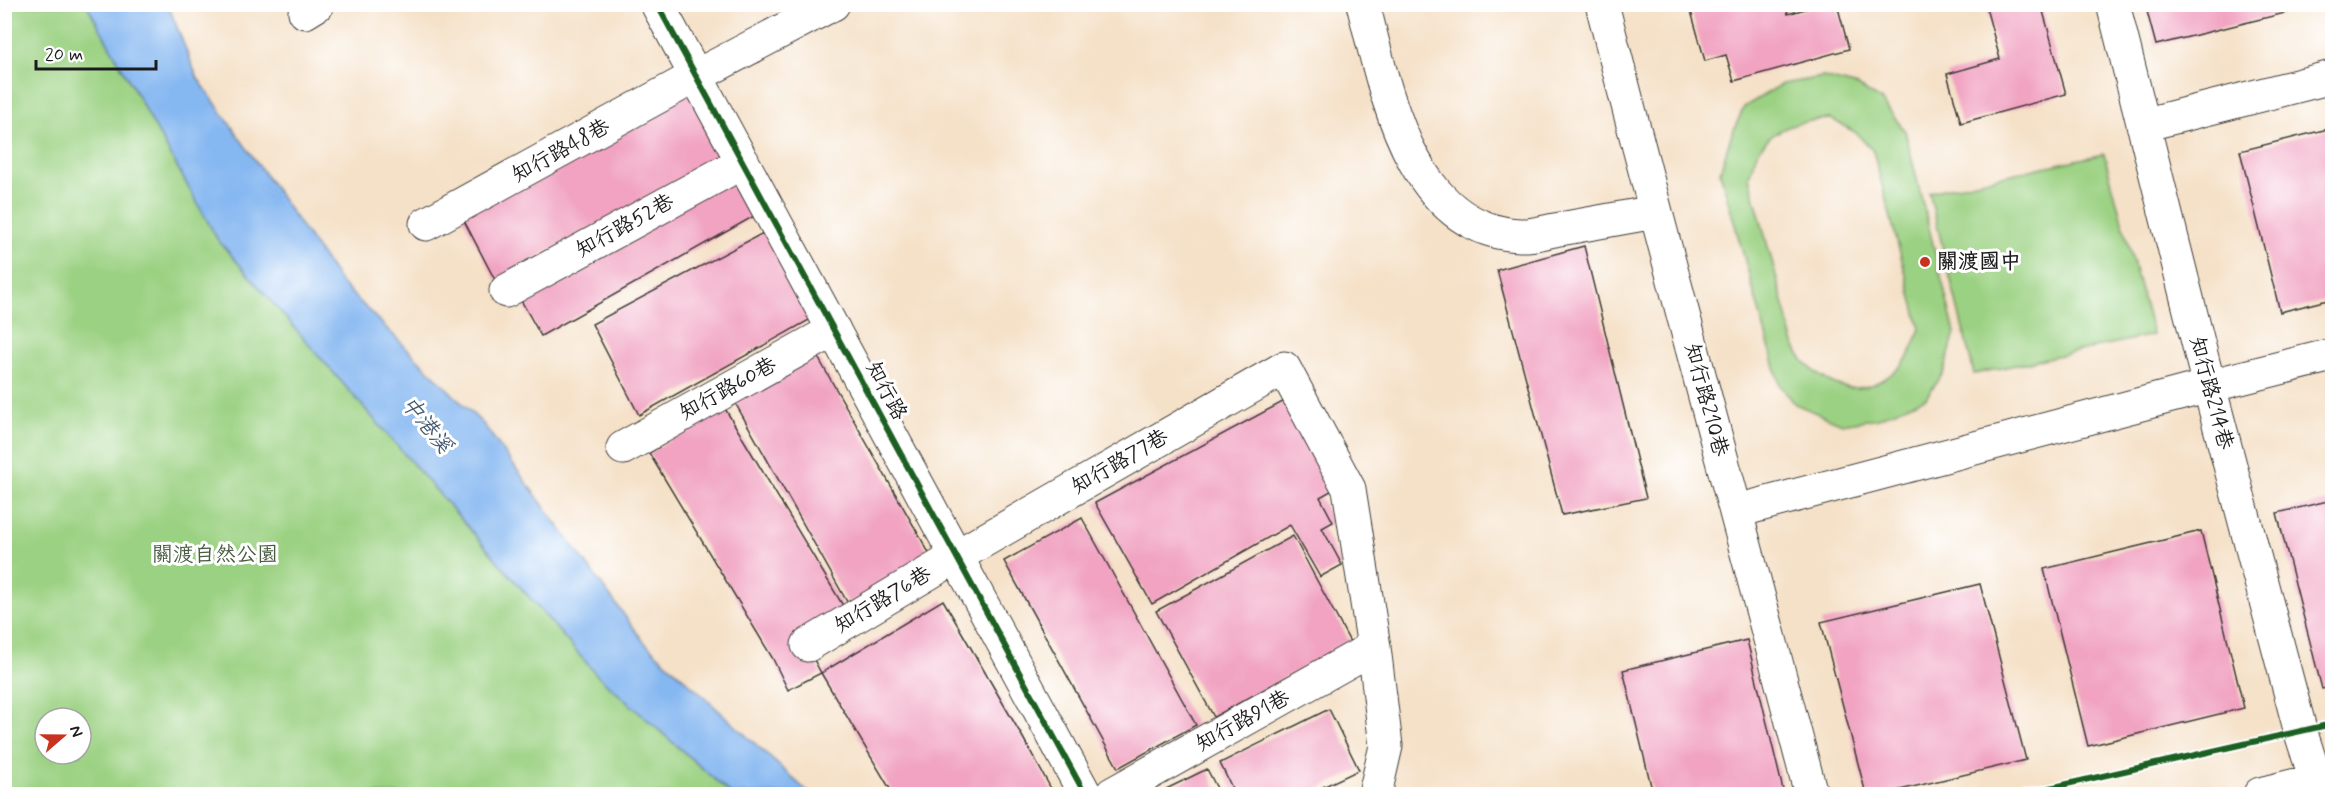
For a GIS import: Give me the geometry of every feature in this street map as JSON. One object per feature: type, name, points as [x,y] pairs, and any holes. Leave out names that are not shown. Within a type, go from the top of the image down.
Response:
[{"type":"street","name":"知行路","points":[[657,4],[1085,795]]},
{"type":"street","name":"知行路48巷","points":[[426,224],[833,4]]},
{"type":"street","points":[[1363,4],[1388,100],[1415,165],[1448,207],[1485,230],[1521,236],[1655,212]]},
{"type":"street","name":"知行路210巷","points":[[1602,4],[1655,212],[1737,511],[1811,795]]},
{"type":"street","name":"知行路214巷","points":[[2113,4],[2209,386],[2298,721],[2324,778]]},
{"type":"street","points":[[2143,126],[2332,77]]},
{"type":"street","name":"知行路52巷","points":[[506,291],[743,162]]},
{"type":"street","name":"知行路60巷","points":[[623,448],[834,330]]},
{"type":"street","points":[[1737,511],[2332,355]]},
{"type":"street","name":"知行路77巷","points":[[957,556],[1284,368],[1349,489],[1374,647]]},
{"type":"street","name":"知行路76巷","points":[[808,645],[957,556]]},
{"type":"street","points":[[1374,647],[1386,746],[1376,795]]},
{"type":"street","name":"知行路91巷","points":[[1112,795],[1374,647]]},
{"type":"street","points":[[2260,795],[2324,778]]},
{"type":"green space","name":"關渡自然公園","points":[[5,5],[87,5],[218,240],[597,675],[731,794],[5,794]]},
{"type":"green space","points":[[1823,77],[1858,86],[1882,101],[1905,131],[1955,333],[1944,372],[1926,398],[1878,418],[1842,424],[1795,404],[1780,385],[1720,172],[1731,136],[1744,107],[1782,84]],"holes":[[[1831,119],[1855,132],[1873,151],[1920,328],[1908,357],[1896,371],[1868,386],[1848,388],[1819,375],[1798,353],[1749,177],[1756,156],[1765,142],[1791,126]]]},
{"type":"green space","points":[[2104,154],[2153,335],[1974,374],[1929,192]]},
{"type":"water","name":"中港溪","points":[[87,5],[168,5],[197,77],[341,283],[484,425],[644,642],[810,794],[731,794],[597,675],[218,240]]},
{"type":"building","points":[[1689,4],[1786,4],[1788,14],[1822,4],[1837,4],[1849,49],[1734,81],[1726,55],[1705,61]]},
{"type":"building","points":[[1985,4],[2041,4],[2066,94],[1961,123],[1947,74],[2000,59]]},
{"type":"building","points":[[2145,4],[2309,4],[2309,7],[2156,45]]},
{"type":"building","points":[[687,89],[723,157],[495,280],[460,213]]},
{"type":"building","points":[[2332,128],[2332,299],[2280,312],[2240,151]]},
{"type":"building","points":[[733,174],[756,215],[541,336],[518,295]]},
{"type":"building","points":[[765,232],[811,319],[639,415],[592,324]]},
{"type":"building","points":[[1584,246],[1646,498],[1562,515],[1497,270]]},
{"type":"building","points":[[815,352],[933,560],[850,607],[733,399]]},
{"type":"building","points":[[1290,398],[1338,487],[1320,497],[1333,522],[1322,528],[1342,565],[1320,577],[1290,525],[1152,604],[1095,503]]},
{"type":"building","points":[[724,407],[848,614],[804,641],[821,673],[788,690],[773,659],[649,453]]},
{"type":"building","points":[[2332,500],[2332,687],[2322,689],[2277,513]]},
{"type":"building","points":[[1082,518],[1196,725],[1118,768],[1004,561]]},
{"type":"building","points":[[2201,531],[2244,708],[2088,746],[2044,569]]},
{"type":"building","points":[[1293,536],[1350,642],[1214,717],[1156,611]]},
{"type":"building","points":[[1980,584],[2026,760],[1883,794],[1866,794],[1821,622]]},
{"type":"building","points":[[943,600],[1054,794],[893,794],[821,673]]},
{"type":"building","points":[[1747,640],[1784,794],[1653,794],[1623,670]]},
{"type":"building","points":[[1329,709],[1359,770],[1308,794],[1235,794],[1220,763]]},
{"type":"building","points":[[1207,769],[1220,794],[1156,794]]},
{"type":"cycle path","points":[[657,4],[1085,794]]},
{"type":"cycle path","points":[[2023,794],[2332,724]]},
{"type":"place","name":"關渡國中","points":[[1925,262]]}]
